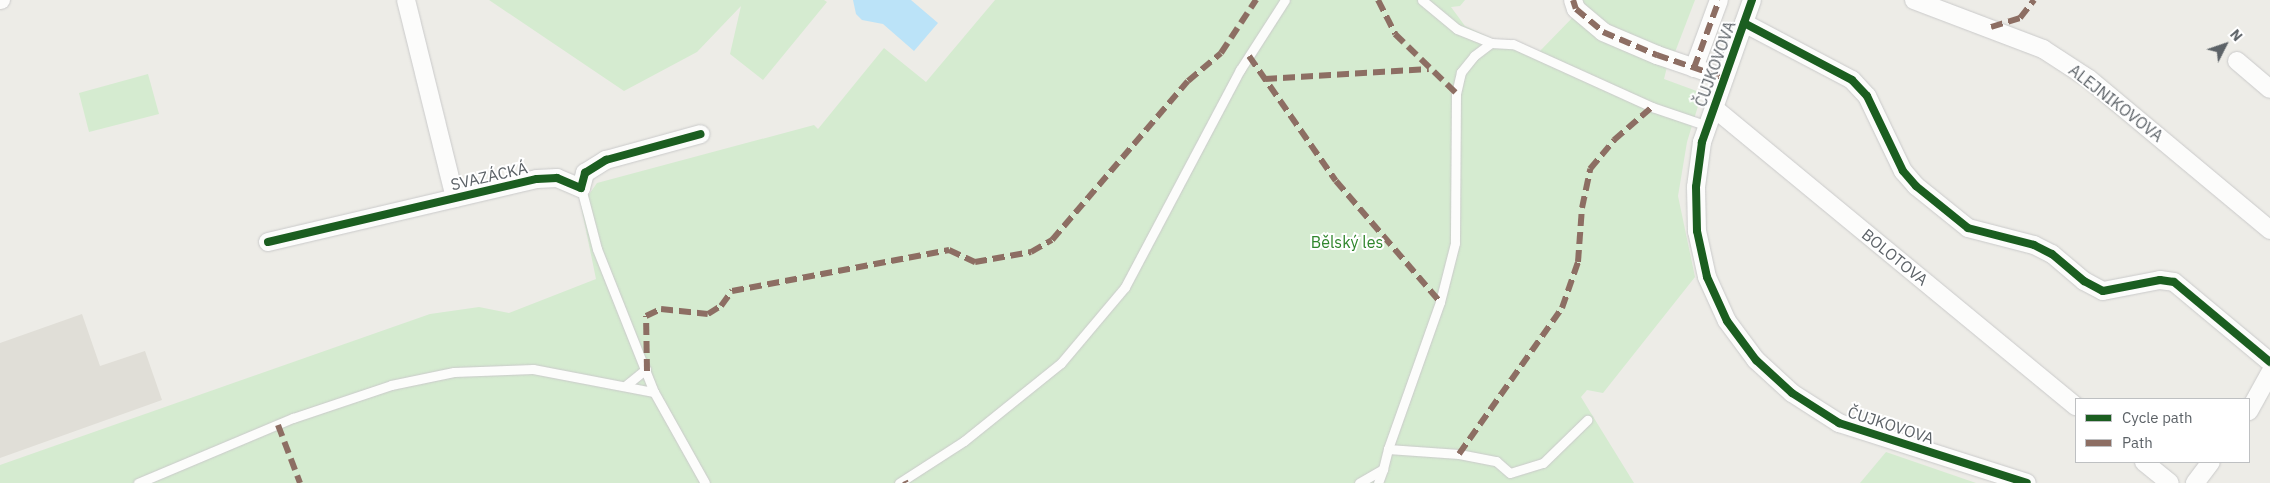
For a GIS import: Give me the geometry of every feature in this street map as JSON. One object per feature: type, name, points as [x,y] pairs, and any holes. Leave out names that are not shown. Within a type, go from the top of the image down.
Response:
[{"type":"street","name":"SVAZÁCKÁ","points":[[406,0],[456,198]]},
{"type":"street","name":"ČUJKOVOVA","points":[[1573,0],[1576,9],[1602,32],[1724,78]]},
{"type":"street","points":[[1694,68],[1719,0]]},
{"type":"street","name":"ČUJKOVOVA","points":[[1752,0],[1708,126],[1696,187],[1697,231],[1707,277],[1723,312],[1756,360],[1792,393],[1839,423],[2027,483]]},
{"type":"street","name":"ALEJNIKOVOVA","points":[[1914,0],[2043,49],[2089,79],[2270,230]]},
{"type":"street","points":[[1744,23],[1852,80],[1867,96],[1903,171],[1968,228],[2034,245],[2052,254],[2084,281],[2103,291],[2160,280],[2174,282],[2270,362]]},
{"type":"street","points":[[2237,61],[2270,89]]},
{"type":"street","name":"BOLOTOVA","points":[[1714,108],[2075,405]]},
{"type":"street","points":[[581,188],[585,174],[606,160],[701,134]]},
{"type":"street","name":"SVAZÁCKÁ","points":[[268,242],[537,179],[557,178],[581,188]]},
{"type":"street","points":[[2250,409],[2270,373]]},
{"type":"street","points":[[2145,463],[2170,483]]},
{"type":"street","points":[[2195,483],[2210,463]]},
{"type":"lane","points":[[899,483],[964,441],[1061,363],[1125,287],[1240,70],[1285,0]]},
{"type":"lane","points":[[1422,0],[1458,29],[1491,44],[1512,44],[1652,108],[1708,126]]},
{"type":"lane","points":[[1378,483],[1388,449],[1440,302],[1455,243],[1456,93],[1461,72],[1474,56],[1491,44]]},
{"type":"lane","points":[[581,188],[597,249],[654,392],[705,483]]},
{"type":"lane","points":[[138,483],[293,418],[391,384],[445,374],[533,368],[654,392]]},
{"type":"lane","points":[[625,386],[646,368]]},
{"type":"lane","points":[[1388,449],[1477,457],[1496,461],[1510,473],[1543,463],[1587,420]]},
{"type":"lane","points":[[1359,483],[1383,469]]},
{"type":"shaded area","points":[[82,314],[100,366],[145,351],[162,400],[0,458],[0,343]]},
{"type":"green space","points":[[489,0],[824,0],[827,2],[763,80],[730,54],[741,6],[697,52],[624,91]]},
{"type":"green space","name":"Bělský les","points":[[995,0],[1465,0],[1460,6],[1451,7],[1465,26],[1508,46],[1539,52],[1575,15],[1668,63],[1664,79],[1702,93],[1687,142],[1678,196],[1695,277],[1603,393],[1587,390],[1581,397],[1634,483],[0,483],[0,465],[430,314],[479,307],[509,313],[596,279],[581,206],[597,183],[814,125],[818,129],[884,48],[926,82]]},
{"type":"green space","points":[[1573,0],[1695,0],[1672,60],[1603,32]]},
{"type":"green space","points":[[148,74],[159,114],[89,132],[79,93]]},
{"type":"green space","points":[[1886,452],[1976,483],[1860,483]]},
{"type":"water","points":[[853,0],[911,0],[938,23],[914,51],[883,24],[862,20],[856,14]]},
{"type":"marked path","points":[[647,371],[646,316],[661,309],[708,314],[721,306],[732,291],[949,250],[975,262],[1031,252],[1052,240],[1188,81],[1221,53],[1256,0]]},
{"type":"marked path","points":[[1378,0],[1395,34],[1456,93]]},
{"type":"marked path","points":[[1573,0],[1576,9],[1603,32],[1657,55],[1724,78]]},
{"type":"marked path","points":[[1694,68],[1719,0]]},
{"type":"marked path","points":[[1991,27],[2020,18],[2034,0]]},
{"type":"marked path","points":[[1249,56],[1336,181],[1440,302]]},
{"type":"marked path","points":[[1265,79],[1429,69]]},
{"type":"marked path","points":[[1459,454],[1562,308],[1578,262],[1582,208],[1590,169],[1614,140],[1652,107]]},
{"type":"marked path","points":[[278,425],[300,483]]},
{"type":"cycle path","points":[[1752,0],[1702,142],[1696,187],[1697,231],[1707,277],[1727,321],[1756,360],[1792,393],[1839,423],[2027,483]]},
{"type":"cycle path","points":[[1744,23],[1852,80],[1867,96],[1903,171],[1916,186],[1968,228],[2034,245],[2052,254],[2084,281],[2103,291],[2160,280],[2174,282],[2270,362]]},
{"type":"cycle path","points":[[268,242],[537,179],[557,178],[581,188],[585,173],[606,160],[701,134]]}]
